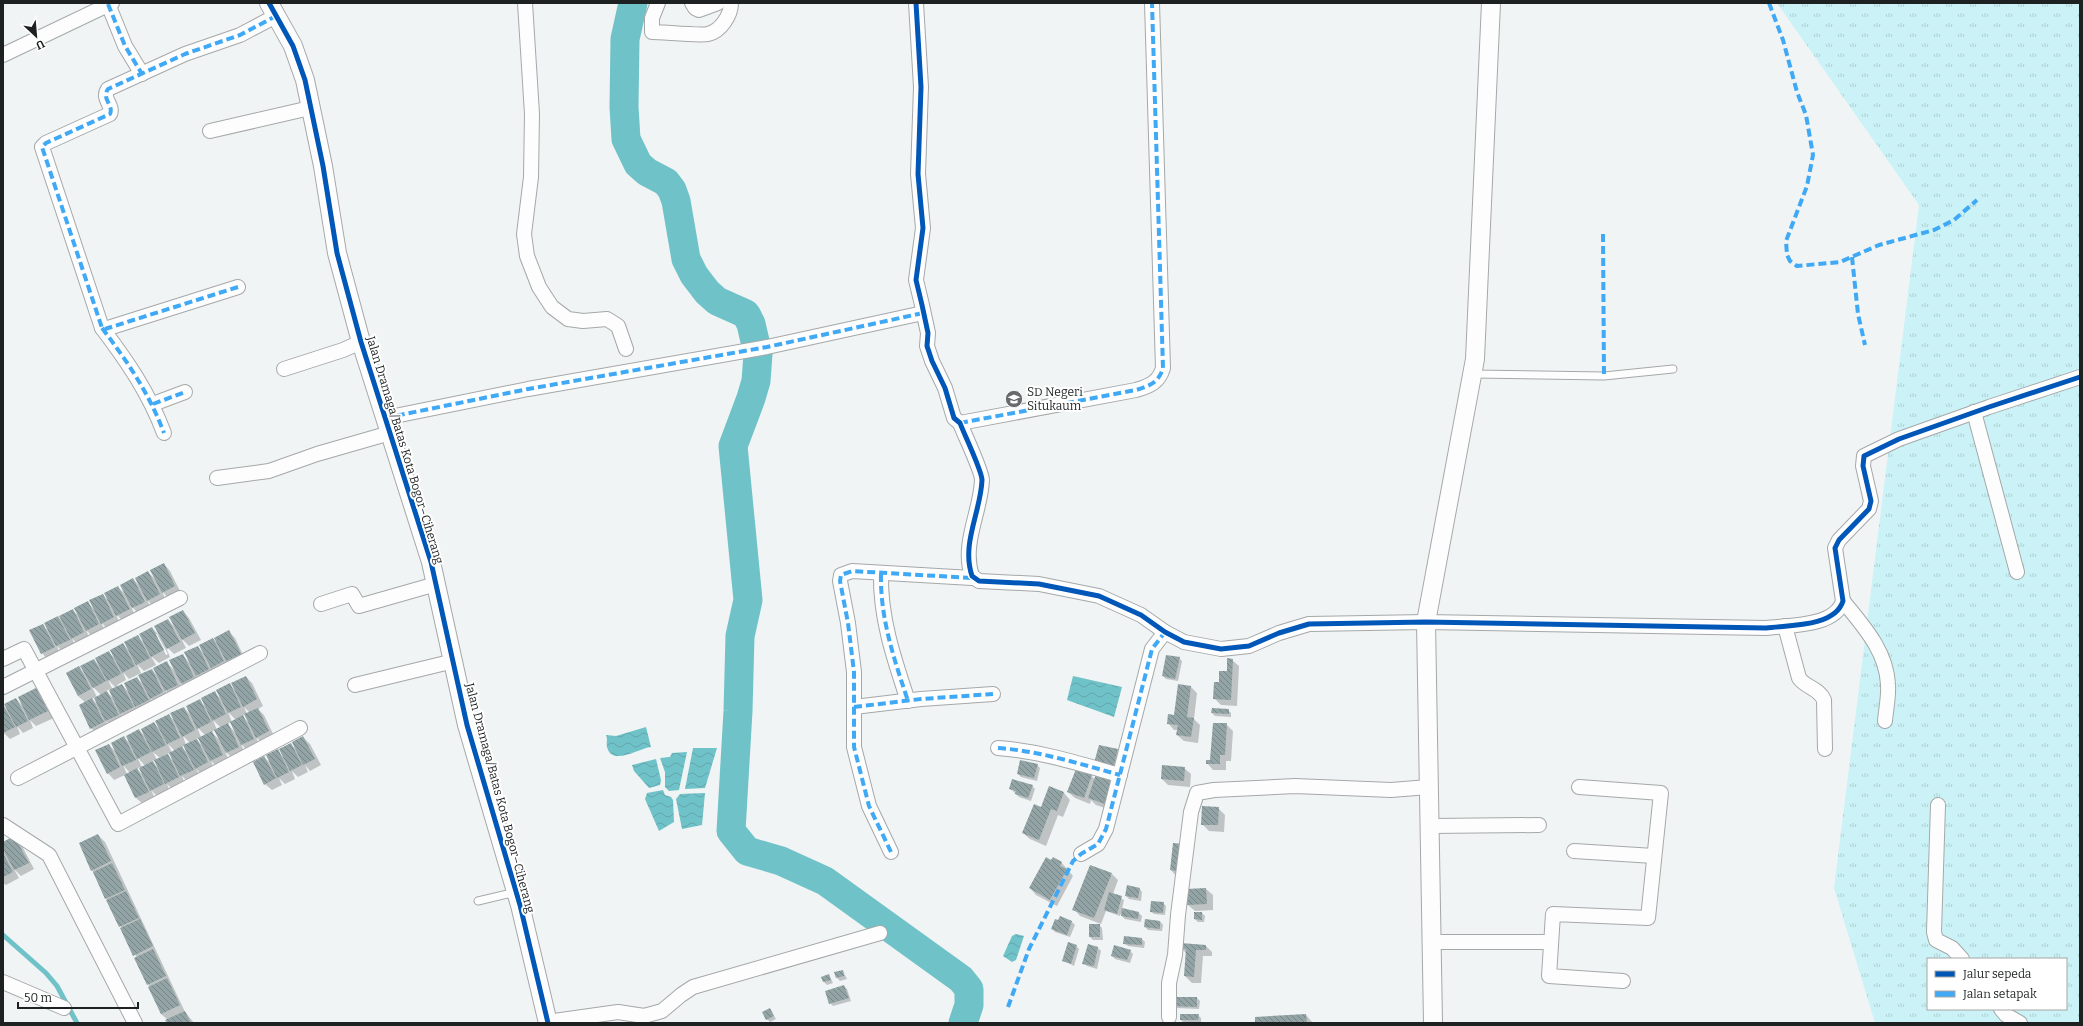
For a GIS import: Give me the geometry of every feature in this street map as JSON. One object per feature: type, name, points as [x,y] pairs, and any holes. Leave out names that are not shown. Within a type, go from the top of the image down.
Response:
[{"type":"street","points":[[525,3],[532,114],[531,177],[524,234],[527,256],[539,287],[552,307],[568,319],[583,321],[607,319],[618,326],[626,349]]},
{"type":"street","points":[[658,3],[652,18],[652,32],[708,34],[720,28],[731,9],[731,3]]},
{"type":"street","points":[[708,34],[696,7],[718,3]]},
{"type":"street","points":[[916,3],[921,87],[918,174],[923,228],[916,280],[932,361],[944,388],[954,418],[960,423],[982,478],[969,546],[969,566],[972,578]]},
{"type":"street","points":[[960,423],[1136,390],[1147,387],[1161,376],[1163,368],[1152,3]]},
{"type":"street","points":[[1433,1023],[1431,826],[1426,622],[1477,338],[1491,3]]},
{"type":"street","points":[[3,55],[110,4],[125,46],[142,74]]},
{"type":"street","points":[[164,433],[152,404],[132,369],[102,328],[42,147],[46,142],[110,114],[111,108],[106,98],[108,89],[185,54],[240,35],[273,9]]},
{"type":"street","name":"Jalan Dramaga/Batas Kota Bogor–Ciherang","points":[[273,9],[293,46],[305,80],[323,166],[336,252],[361,342],[415,509],[436,584],[467,725],[516,892],[548,1023]]},
{"type":"street","points":[[210,131],[310,108]]},
{"type":"street","points":[[102,328],[105,329],[238,287]]},
{"type":"street","points":[[217,478],[269,471],[388,425],[528,390],[767,347],[923,313]]},
{"type":"street","points":[[284,369],[343,350],[361,342]]},
{"type":"street","points":[[891,852],[869,806],[856,758],[853,737],[854,707],[852,652],[841,589],[841,575],[852,571],[881,574],[972,578],[984,582],[1039,584],[1099,596],[1142,615],[1165,632],[1184,642],[1221,649],[1249,646],[1279,633],[1309,624],[1426,622],[1766,628],[1785,626],[1828,619],[1841,608],[1843,601],[1835,548],[1839,540],[1870,509],[1871,501],[1863,466],[1864,456],[1899,439],[1974,412],[2080,378]]},
{"type":"street","points":[[152,404],[185,392]]},
{"type":"street","points":[[1974,412],[2018,572]]},
{"type":"street","points":[[881,574],[880,593],[888,639],[908,701]]},
{"type":"street","points":[[321,604],[352,594],[359,606],[436,584]]},
{"type":"street","points":[[3,687],[180,598]]},
{"type":"street","points":[[1843,601],[1870,636],[1882,656],[1888,684],[1885,721]]},
{"type":"street","points":[[1785,626],[1799,678],[1803,683],[1822,694],[1824,700],[1825,749]]},
{"type":"street","points":[[1081,854],[1098,844],[1106,829],[1152,649],[1165,632]]},
{"type":"street","points":[[3,659],[24,648],[118,824],[300,728]]},
{"type":"street","points":[[18,778],[260,653]]},
{"type":"street","points":[[355,685],[454,661]]},
{"type":"street","points":[[854,707],[992,694]]},
{"type":"street","points":[[998,748],[1021,750],[1055,757],[1120,775]]},
{"type":"street","points":[[1169,1017],[1169,983],[1175,955],[1178,915],[1191,812],[1197,794],[1214,790],[1295,786],[1392,790],[1429,787]]},
{"type":"street","points":[[1579,788],[1661,793],[1648,918],[1553,914],[1549,976],[1623,981]]},
{"type":"street","points":[[1938,805],[1934,932],[1936,940],[1952,948],[1961,958]]},
{"type":"street","points":[[1431,826],[1539,825]]},
{"type":"street","points":[[4,826],[49,855],[135,1023]]},
{"type":"street","points":[[1574,851],[1654,856]]},
{"type":"street","points":[[548,1023],[618,1012],[644,1016],[662,1011],[693,987],[880,933]]},
{"type":"street","points":[[1432,942],[1550,942]]},
{"type":"street","points":[[3,982],[64,1008]]},
{"type":"street","points":[[2002,1010],[2006,1015],[2020,1023]]},
{"type":"lane","points":[[1471,374],[1604,376],[1673,369]]},
{"type":"lane","points":[[478,901],[516,892]]},
{"type":"green space","points":[[1777,3],[2080,3],[2080,1023],[1875,1023],[1834,888],[1919,205]]},
{"type":"water","points":[[1073,676],[1122,687],[1114,717],[1067,700]]},
{"type":"water","points":[[646,727],[651,747],[620,756],[614,756],[610,753],[607,747],[606,735],[616,736]]},
{"type":"water","points":[[693,748],[717,748],[705,788],[685,789]]},
{"type":"water","points":[[687,752],[679,790],[669,791],[665,787],[665,772],[660,758],[670,757],[672,753]]},
{"type":"water","points":[[656,759],[661,780],[660,785],[649,788],[634,771],[632,765]]},
{"type":"water","points":[[663,790],[665,795],[671,797],[673,800],[674,822],[659,831],[645,799],[647,793]]},
{"type":"water","points":[[705,793],[702,825],[682,829],[676,799],[680,794]]},
{"type":"water","points":[[1016,934],[1024,936],[1016,960],[1012,962],[1003,956],[1012,936]]},
{"type":"building","points":[[164,563],[175,586],[162,593],[150,570]]},
{"type":"building","points":[[148,571],[160,594],[147,601],[135,578]]},
{"type":"building","points":[[133,578],[145,602],[132,608],[120,585]]},
{"type":"building","points":[[118,586],[130,609],[116,616],[104,593]]},
{"type":"building","points":[[103,594],[114,617],[101,624],[89,600]]},
{"type":"building","points":[[88,601],[99,624],[86,631],[74,608]]},
{"type":"building","points":[[73,609],[84,632],[71,639],[59,616]]},
{"type":"building","points":[[183,610],[195,633],[182,640],[169,617]]},
{"type":"building","points":[[58,616],[70,640],[56,646],[44,623]]},
{"type":"building","points":[[168,619],[180,642],[167,649],[154,626]]},
{"type":"building","points":[[43,624],[55,647],[41,654],[29,630]]},
{"type":"building","points":[[152,627],[164,650],[151,657],[139,634]]},
{"type":"building","points":[[229,630],[241,654],[226,661],[214,638]]},
{"type":"building","points":[[138,635],[150,658],[136,665],[124,642]]},
{"type":"building","points":[[213,638],[224,661],[211,668],[199,645]]},
{"type":"building","points":[[123,643],[135,666],[122,673],[110,650]]},
{"type":"building","points":[[198,646],[209,669],[196,676],[184,652]]},
{"type":"building","points":[[109,651],[121,674],[107,681],[95,658]]},
{"type":"building","points":[[183,654],[194,677],[181,684],[169,660]]},
{"type":"building","points":[[1166,655],[1180,657],[1175,679],[1162,676]]},
{"type":"building","points":[[1227,658],[1233,659],[1231,700],[1213,699],[1214,682],[1219,682],[1219,671],[1227,671]]},
{"type":"building","points":[[94,659],[106,681],[93,688],[80,666]]},
{"type":"building","points":[[167,661],[178,685],[165,691],[153,668]]},
{"type":"building","points":[[79,666],[91,689],[78,696],[66,673]]},
{"type":"building","points":[[152,669],[163,692],[150,699],[138,675]]},
{"type":"building","points":[[246,676],[257,699],[243,707],[231,683]]},
{"type":"building","points":[[137,677],[149,700],[135,707],[124,683]]},
{"type":"building","points":[[230,683],[241,707],[228,713],[216,690]]},
{"type":"building","points":[[122,684],[134,707],[120,714],[109,690]]},
{"type":"building","points":[[1178,684],[1191,686],[1187,717],[1194,718],[1191,737],[1176,735],[1178,725],[1167,724],[1168,714],[1174,715]]},
{"type":"building","points":[[36,688],[48,711],[29,720],[18,697]]},
{"type":"building","points":[[107,691],[119,715],[105,721],[94,698]]},
{"type":"building","points":[[215,691],[226,714],[212,721],[201,698]]},
{"type":"building","points":[[16,698],[28,721],[16,727],[4,704]]},
{"type":"building","points":[[92,698],[104,722],[90,729],[79,705]]},
{"type":"building","points":[[200,699],[211,722],[197,729],[186,706]]},
{"type":"building","points":[[3,704],[15,727],[3,733]]},
{"type":"building","points":[[184,707],[195,730],[182,737],[170,713]]},
{"type":"building","points":[[258,708],[269,731],[256,738],[244,714]]},
{"type":"building","points":[[1212,708],[1229,709],[1229,714],[1211,713]]},
{"type":"building","points":[[169,714],[180,738],[167,744],[155,721]]},
{"type":"building","points":[[243,715],[254,739],[241,745],[230,722]]},
{"type":"building","points":[[154,722],[166,745],[152,752],[141,729]]},
{"type":"building","points":[[228,723],[239,747],[226,753],[214,730]]},
{"type":"building","points":[[1213,723],[1227,723],[1225,755],[1220,755],[1220,764],[1206,764],[1206,760],[1210,760]]},
{"type":"building","points":[[139,729],[151,752],[137,759],[126,736]]},
{"type":"building","points":[[212,731],[223,755],[210,761],[198,738]]},
{"type":"building","points":[[124,736],[136,760],[122,766],[111,743]]},
{"type":"building","points":[[303,736],[315,759],[303,765],[292,742]]},
{"type":"building","points":[[197,739],[208,762],[195,769],[183,745]]},
{"type":"building","points":[[291,743],[302,765],[290,771],[279,749]]},
{"type":"building","points":[[109,744],[120,767],[107,774],[95,750]]},
{"type":"building","points":[[1099,745],[1118,749],[1113,768],[1094,763]]},
{"type":"building","points":[[182,746],[194,770],[180,776],[169,753]]},
{"type":"building","points":[[278,749],[289,772],[277,778],[266,755]]},
{"type":"building","points":[[168,754],[179,777],[165,784],[154,760]]},
{"type":"building","points":[[264,756],[276,778],[264,785],[253,762]]},
{"type":"building","points":[[1020,760],[1038,764],[1034,778],[1017,774]]},
{"type":"building","points":[[153,761],[164,784],[150,791],[139,768]]},
{"type":"building","points":[[1162,765],[1185,767],[1184,781],[1161,779]]},
{"type":"building","points":[[137,768],[149,792],[135,798],[124,775]]},
{"type":"building","points":[[1076,769],[1092,775],[1084,798],[1067,792]]},
{"type":"building","points":[[1096,774],[1113,780],[1105,804],[1088,798]]},
{"type":"building","points":[[1012,779],[1033,785],[1028,798],[1015,794],[1016,791],[1009,789]]},
{"type":"building","points":[[1049,786],[1064,792],[1057,811],[1051,809],[1039,840],[1022,833],[1034,804],[1041,807]]},
{"type":"building","points":[[1202,806],[1219,807],[1218,825],[1201,825]]},
{"type":"building","points":[[98,834],[111,861],[91,871],[79,843]]},
{"type":"building","points":[[14,836],[29,863],[14,870],[3,849],[3,842]]},
{"type":"building","points":[[1173,843],[1185,844],[1182,872],[1170,870]]},
{"type":"building","points":[[3,853],[13,872],[3,877]]},
{"type":"building","points":[[1046,857],[1051,860],[1053,857],[1062,862],[1060,866],[1067,869],[1050,900],[1029,888]]},
{"type":"building","points":[[112,863],[125,890],[105,899],[93,872]]},
{"type":"building","points":[[1090,865],[1112,873],[1094,918],[1072,910]]},
{"type":"building","points":[[1127,885],[1140,888],[1138,898],[1125,896]]},
{"type":"building","points":[[1206,888],[1207,904],[1187,905],[1186,889]]},
{"type":"building","points":[[126,891],[139,918],[119,927],[106,900]]},
{"type":"building","points":[[1109,892],[1122,896],[1117,914],[1104,910]]},
{"type":"building","points":[[1151,901],[1164,902],[1163,913],[1150,912]]},
{"type":"building","points":[[1122,908],[1139,912],[1138,919],[1121,916]]},
{"type":"building","points":[[1194,912],[1202,912],[1202,920],[1194,919]]},
{"type":"building","points":[[1060,916],[1072,921],[1067,935],[1051,929],[1055,919],[1058,920]]},
{"type":"building","points":[[140,919],[153,946],[133,956],[120,928]]},
{"type":"building","points":[[1145,919],[1160,921],[1160,929],[1144,927]]},
{"type":"building","points":[[1089,924],[1100,924],[1100,937],[1089,937]]},
{"type":"building","points":[[1124,936],[1142,938],[1142,945],[1123,944]]},
{"type":"building","points":[[1068,942],[1077,945],[1071,964],[1062,961]]},
{"type":"building","points":[[1181,943],[1206,945],[1206,950],[1196,950],[1194,977],[1184,976],[1186,949],[1180,949]]},
{"type":"building","points":[[1088,944],[1098,947],[1094,966],[1082,964]]},
{"type":"building","points":[[1114,945],[1131,950],[1127,960],[1111,956]]},
{"type":"building","points":[[153,949],[166,976],[147,985],[134,958]]},
{"type":"building","points":[[843,970],[844,976],[836,978],[834,972]]},
{"type":"building","points":[[829,974],[831,980],[823,982],[821,977]]},
{"type":"building","points":[[167,978],[180,1005],[161,1014],[148,987]]},
{"type":"building","points":[[844,985],[849,998],[829,1004],[825,991]]},
{"type":"building","points":[[1173,997],[1197,997],[1197,1007],[1172,1006]]},
{"type":"building","points":[[770,1008],[774,1016],[766,1020],[762,1012]]},
{"type":"building","points":[[185,1011],[191,1023],[167,1023],[165,1020]]},
{"type":"building","points":[[1180,1014],[1199,1014],[1198,1020],[1180,1020]]},
{"type":"building","points":[[1306,1014],[1307,1023],[1255,1023],[1255,1017]]},
{"type":"waterway","points":[[633,3],[625,39],[624,107],[626,139],[638,164],[647,172],[666,182],[672,190],[676,201],[686,259],[694,275],[707,292],[717,301],[746,314],[751,324],[758,354],[756,381],[733,446],[748,600],[740,636],[738,711],[731,831],[747,851],[781,861],[825,881],[961,979],[969,989],[969,1005],[963,1023]]},
{"type":"waterway","points":[[3,935],[46,973],[57,986],[77,1023]]},
{"type":"marked path","points":[[960,423],[1136,390],[1153,383],[1161,373],[1163,368],[1152,3]]},
{"type":"marked path","points":[[1769,3],[1783,40],[1797,92],[1806,115],[1813,155],[1807,186],[1786,241],[1787,255],[1790,261],[1797,266],[1840,262],[1879,245],[1934,230],[1954,220],[1977,200]]},
{"type":"marked path","points":[[108,4],[125,46],[142,74]]},
{"type":"marked path","points":[[238,287],[105,329],[102,328],[42,147],[46,143],[110,114],[111,111],[106,96],[108,89],[185,54],[240,35],[276,16]]},
{"type":"marked path","points":[[1603,234],[1604,376]]},
{"type":"marked path","points":[[1852,257],[1858,314],[1865,345]]},
{"type":"marked path","points":[[385,418],[528,389],[767,347],[923,313]]},
{"type":"marked path","points":[[102,328],[137,378],[152,404],[164,433]]},
{"type":"marked path","points":[[153,404],[185,392]]},
{"type":"marked path","points":[[891,852],[869,806],[854,747],[854,672],[848,623],[840,581],[841,575],[852,571],[972,578]]},
{"type":"marked path","points":[[881,574],[881,590],[885,622],[893,654],[908,701]]},
{"type":"marked path","points":[[1008,1007],[1029,949],[1073,861],[1081,854],[1098,844],[1106,829],[1152,649],[1165,632]]},
{"type":"marked path","points":[[854,707],[921,699],[993,694]]},
{"type":"marked path","points":[[998,748],[1045,755],[1120,775]]},
{"type":"cycle path","points":[[269,3],[293,46],[305,80],[323,166],[337,253],[361,342],[431,562],[467,725],[520,905],[548,1023]]},
{"type":"cycle path","points":[[916,3],[921,87],[918,174],[923,228],[916,280],[928,333],[927,346],[932,361],[945,388],[954,418],[960,423],[981,475],[981,492],[970,540],[969,552],[969,564],[972,576],[979,581],[1039,584],[1099,596],[1141,615],[1165,632],[1184,642],[1221,649],[1249,646],[1279,633],[1309,624],[1426,622],[1766,628],[1810,623],[1831,616],[1838,610],[1843,601],[1835,548],[1839,540],[1869,509],[1871,501],[1863,466],[1864,456],[1899,439],[2080,377]]},
{"type":"place","name":"SD Negeri Situkaum","points":[[1014,399]]}]
